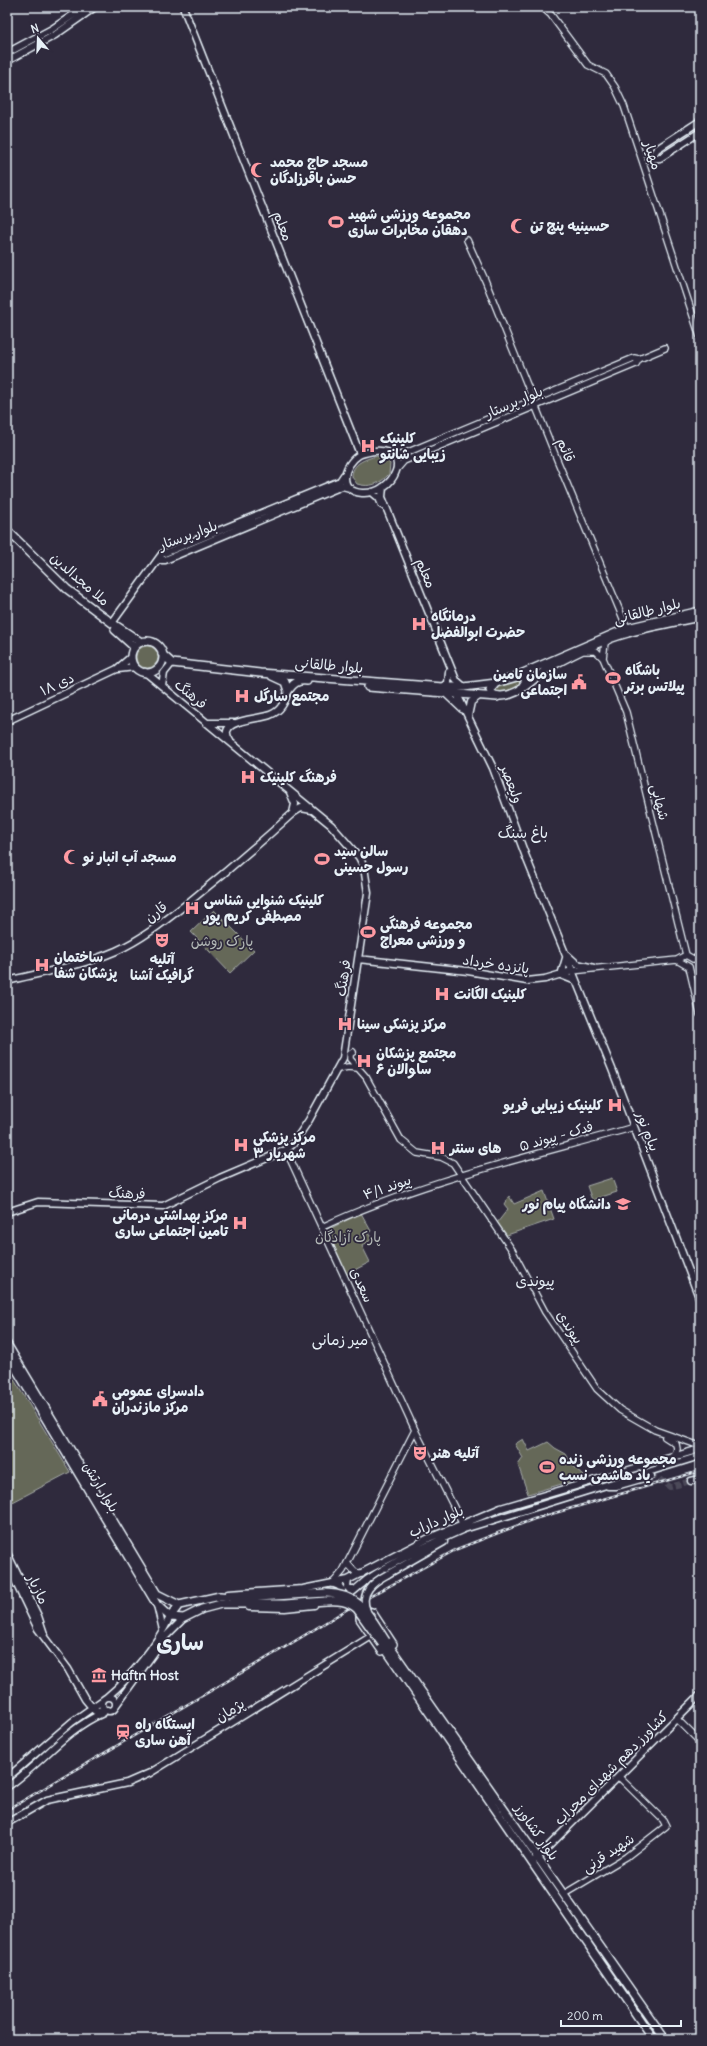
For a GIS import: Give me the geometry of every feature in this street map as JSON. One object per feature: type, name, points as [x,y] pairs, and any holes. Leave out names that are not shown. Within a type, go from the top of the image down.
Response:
[{"type":"main road","points":[[7,53],[53,32],[85,7]]},
{"type":"main road","points":[[7,60],[95,7]]},
{"type":"main road","name":"معلم","points":[[183,7],[360,454]]},
{"type":"main road","points":[[700,121],[657,149],[650,159],[660,158],[700,132]]},
{"type":"main road","points":[[380,450],[393,455],[398,468],[392,480],[383,487],[372,492],[363,493],[350,488],[344,475],[350,463],[360,454],[380,450]]},
{"type":"main road","name":"بلوار پرستار","points":[[112,623],[158,560],[165,560],[218,534],[293,503],[340,481],[344,475]]},
{"type":"main road","name":"بلوار پرستار","points":[[293,503],[342,486],[350,488]]},
{"type":"main road","name":"معلم","points":[[383,487],[382,497],[456,680],[464,687]]},
{"type":"main road","name":"معلم","points":[[372,492],[379,498],[456,690]]},
{"type":"main road","name":"ملا مجدالدین","points":[[7,530],[66,589],[112,623],[141,642]]},
{"type":"main road","name":"ملا مجدالدین","points":[[7,535],[64,590],[134,647]]},
{"type":"main road","name":"بلوار طالقانی","points":[[456,690],[464,687],[496,683],[514,677],[626,628],[700,611]]},
{"type":"main road","name":"بلوار طالقانی","points":[[520,690],[540,674],[555,665],[610,639],[628,633],[700,617]]},
{"type":"main road","points":[[162,654],[161,663],[158,668],[154,671],[145,672],[135,667],[131,657],[134,647],[141,642],[153,642],[159,647],[162,654],[172,663],[164,672],[162,686]]},
{"type":"main road","name":"۱۸ دی","points":[[7,721],[117,669],[131,657]]},
{"type":"main road","name":"بلوار طالقانی","points":[[172,663],[260,673],[444,690]]},
{"type":"main road","name":"۱۸ دی","points":[[117,669],[135,667]]},
{"type":"main road","points":[[533,669],[530,673],[531,676],[534,677],[540,674]]},
{"type":"main road","name":"فرهنگ","points":[[7,1212],[38,1202],[163,1206],[220,1178],[286,1150],[293,1144],[309,1120],[338,1070],[345,1050],[368,893],[364,867],[354,850],[331,825],[145,672]]},
{"type":"main road","points":[[449,672],[448,683],[444,690],[468,716]]},
{"type":"main road","points":[[206,723],[234,723],[270,716],[283,704],[288,691],[285,682],[281,679],[260,673]]},
{"type":"main road","points":[[496,683],[490,690],[494,695],[499,697],[520,690],[526,682],[526,679],[520,676],[514,677]]},
{"type":"main road","name":"بلوار طالقانی","points":[[288,691],[292,685],[300,680],[456,690],[479,696],[499,697]]},
{"type":"main road","name":"ولیعصر","points":[[456,690],[488,756],[572,971]]},
{"type":"main road","points":[[468,716],[471,702],[479,696]]},
{"type":"main road","points":[[233,745],[227,734],[228,728],[234,723]]},
{"type":"main road","points":[[289,789],[295,804],[294,813]]},
{"type":"main road","points":[[294,813],[301,808],[313,811]]},
{"type":"main road","name":"قارن","points":[[7,981],[54,971],[83,962],[116,951],[142,937],[238,863],[294,813]]},
{"type":"main road","points":[[565,955],[561,975],[576,981]]},
{"type":"main road","name":"ولیعصر","points":[[565,955],[577,964],[594,968]]},
{"type":"main road","name":"پانزده خرداد","points":[[358,959],[468,971],[527,981],[537,981],[572,971]]},
{"type":"main road","name":"پیام نور","points":[[572,971],[634,1127],[700,1300]]},
{"type":"main road","name":"بلوار ارتش","points":[[7,1344],[84,1478]]},
{"type":"main road","name":"بلوار ارتش","points":[[7,1354],[99,1503],[157,1605],[170,1617]]},
{"type":"main road","name":"بلوار داراب","points":[[181,1605],[220,1596],[303,1589],[348,1580],[363,1574],[412,1546],[462,1523],[514,1503],[674,1457],[700,1448]]},
{"type":"main road","name":"بلوار داراب","points":[[186,1617],[221,1604],[285,1608],[340,1600],[368,1579],[432,1543],[464,1529],[700,1456]]},
{"type":"main road","points":[[599,1486],[616,1486],[651,1476]]},
{"type":"main road","points":[[691,1481],[700,1479]]},
{"type":"main road","points":[[534,1497],[533,1504],[539,1506]]},
{"type":"main road","name":"بلوار ارتش","points":[[99,1503],[157,1594],[181,1605]]},
{"type":"main road","points":[[514,1503],[520,1507],[517,1513]]},
{"type":"main road","points":[[384,1643],[365,1605],[367,1591],[373,1582],[444,1542],[503,1517]]},
{"type":"main road","name":"مازیار","points":[[7,1553],[39,1624]]},
{"type":"main road","name":"مازیار","points":[[7,1564],[45,1636],[68,1669],[91,1708]]},
{"type":"main road","points":[[348,1580],[347,1587],[350,1590],[354,1590]]},
{"type":"main road","points":[[333,1584],[339,1586],[342,1590],[340,1600]]},
{"type":"main road","points":[[220,1596],[241,1598],[326,1593],[348,1596],[355,1600],[370,1616]]},
{"type":"main road","points":[[221,1604],[285,1604],[336,1600],[352,1604],[384,1643]]},
{"type":"main road","points":[[157,1605],[163,1630]]},
{"type":"main road","points":[[181,1605],[182,1612],[186,1617]]},
{"type":"main road","points":[[7,1778],[72,1722],[105,1699],[124,1681],[163,1630],[170,1617],[181,1605]]},
{"type":"main road","points":[[424,1707],[413,1696],[360,1619],[360,1616],[365,1610],[372,1612],[423,1686],[430,1702]]},
{"type":"main road","points":[[170,1617],[186,1617]]},
{"type":"main road","points":[[7,1787],[29,1772],[65,1736],[92,1718],[116,1705],[166,1636],[186,1617]]},
{"type":"main road","name":"پژمان","points":[[7,1823],[47,1800],[122,1784],[150,1773],[383,1629]]},
{"type":"main road","name":"بلوار کشاورز","points":[[384,1643],[430,1702],[665,2039]]},
{"type":"main road","name":"بلوار کشاورز","points":[[384,1643],[424,1707],[654,2039]]},
{"type":"main road","name":"کشاورز دهم شهدای محراب","points":[[532,1863],[539,1858],[700,1695]]},
{"type":"main road","points":[[85,1699],[94,1701],[114,1698],[116,1705]]},
{"type":"main road","points":[[105,1699],[103,1706],[109,1710]]},
{"type":"main road","points":[[91,1708],[99,1712],[109,1710]]},
{"type":"main road","points":[[488,1799],[494,1794]]},
{"type":"street","name":"مهیار","points":[[542,7],[551,15],[588,65],[606,74],[615,87],[624,106],[700,337]]},
{"type":"street","name":"قائم","points":[[467,240],[485,280],[626,628]]},
{"type":"street","name":"بلوار پرستار","points":[[393,455],[401,455],[634,358],[639,359],[665,348]]},
{"type":"street","name":"بلوار پرستار","points":[[398,468],[404,461],[636,364],[639,359]]},
{"type":"street","points":[[603,658],[605,643],[610,639]]},
{"type":"street","points":[[583,652],[596,651],[603,658]]},
{"type":"street","name":"شهابی","points":[[603,658],[626,712],[686,955]]},
{"type":"street","points":[[686,955],[693,959],[700,958]]},
{"type":"street","name":"پانزده خرداد","points":[[572,971],[677,960],[686,955]]},
{"type":"street","points":[[693,959],[689,967],[700,1014]]},
{"type":"street","points":[[677,960],[689,967]]},
{"type":"street","points":[[576,981],[580,970]]},
{"type":"street","points":[[353,1052],[350,1054],[350,1059],[366,1076],[401,1140],[417,1153],[447,1159],[456,1167],[457,1173],[453,1178],[466,1181],[467,1175],[471,1172]]},
{"type":"street","points":[[338,1070],[353,1066],[360,1068]]},
{"type":"street","name":"فدک - پیوند ۵","points":[[461,1175],[634,1127]]},
{"type":"street","name":"سعدی","points":[[286,1150],[415,1430],[462,1523]]},
{"type":"street","name":"پیوندی","points":[[456,1167],[512,1250],[545,1312],[597,1389],[620,1410],[655,1430],[700,1448]]},
{"type":"street","name":"پیوند ۴/۱","points":[[322,1227],[357,1210],[461,1175]]},
{"type":"street","points":[[333,1584],[341,1575],[388,1486],[415,1430]]},
{"type":"street","points":[[655,1430],[675,1442],[677,1449],[674,1457]]},
{"type":"street","points":[[677,1449],[682,1447],[682,1441]]},
{"type":"street","points":[[346,1563],[355,1572],[363,1574]]},
{"type":"street","points":[[677,1719],[699,1741]]},
{"type":"street","name":"شهید قرنی","points":[[564,1894],[626,1857],[666,1826],[663,1820],[619,1777]]},
{"type":"green space","points":[[377,456],[387,459],[390,464],[389,474],[378,483],[366,486],[357,484],[352,477],[354,468],[360,462]]},
{"type":"green space","points":[[147,646],[155,649],[158,657],[155,665],[147,668],[139,665],[136,657],[139,649]]},
{"type":"green space","points":[[522,679],[524,682],[515,690],[507,693],[494,693],[494,687]]},
{"type":"green space","name":"پارک روشن","points":[[214,910],[254,950],[230,973],[191,932]]},
{"type":"green space","points":[[612,1178],[617,1192],[592,1200],[587,1186]]},
{"type":"green space","points":[[544,1191],[554,1219],[507,1235],[497,1223],[508,1209],[504,1204],[509,1196],[514,1204]]},
{"type":"green space","name":"پارک آزادگان","points":[[361,1213],[371,1231],[368,1233],[372,1239],[362,1246],[370,1262],[347,1274],[327,1230]]},
{"type":"green space","points":[[7,1368],[70,1472],[7,1505]]},
{"type":"green space","name":"مجموعه ورزشی زنده یاد هاشمی نسب","points":[[523,1439],[529,1451],[548,1442],[566,1454],[572,1465],[585,1477],[528,1494],[518,1465],[523,1458],[515,1444]]},
{"type":"tunnel","points":[[651,1476],[658,1478],[670,1487],[691,1481]]},
{"type":"railway","points":[[7,1810],[351,1607],[457,1549],[534,1519],[700,1471]]},
{"type":"place","name":"مسجد حاج محمد حسن باقرزادگان","points":[[258,170]]},
{"type":"place","name":"مجموعه ورزشی شهید دهقان مخابرات ساری","points":[[336,222]]},
{"type":"place","name":"حسینیه پنج تن","points":[[518,226]]},
{"type":"place","name":"کلینیک زیبایی شانتو","points":[[368,446]]},
{"type":"place","name":"درمانگاه حضرت ابوالفضل","points":[[419,624]]},
{"type":"place","name":"باشگاه پیلاتس برتر","points":[[613,678]]},
{"type":"place","name":"سازمان تامین اجتماعی","points":[[579,682]]},
{"type":"place","name":"مجتمع سارگل","points":[[242,696]]},
{"type":"place","name":"فرهنگ کلینیک","points":[[248,777]]},
{"type":"place","name":"مسجد آب انبار نو","points":[[71,857]]},
{"type":"place","name":"سالن سید رسول حسینی","points":[[322,859]]},
{"type":"place","name":"کلینیک شنوایی شناسی مصطفی کریم پور","points":[[192,908]]},
{"type":"place","name":"مجموعه فرهنگی و ورزشی معراج","points":[[368,932]]},
{"type":"place","name":"آتلیه گرافیک آشنا","points":[[162,940]]},
{"type":"place","name":"ساختمان پزشکان شفا","points":[[42,965]]},
{"type":"place","name":"کلینیک الگانت","points":[[442,994]]},
{"type":"place","name":"مرکز پزشکی سینا","points":[[345,1024]]},
{"type":"place","name":"مجتمع پزشکان ساوالان ۶","points":[[364,1061]]},
{"type":"place","name":"کلینیک زیبایی فریو","points":[[615,1105]]},
{"type":"place","name":"مرکز پزشکی شهریار ۳","points":[[241,1145]]},
{"type":"place","name":"های سنتر","points":[[438,1148]]},
{"type":"place","name":"دانشگاه پیام نور","points":[[623,1204]]},
{"type":"place","name":"مرکز بهداشتی درمانی تامین اجتماعی ساری","points":[[240,1223]]},
{"type":"place","name":"دادسرای عمومی مرکز مازندران","points":[[100,1399]]},
{"type":"place","name":"آتلیه هنر","points":[[420,1453]]},
{"type":"place","name":"مجموعه ورزشی زنده یاد هاشمی نسب","points":[[547,1467]]},
{"type":"place","name":"Haftn Host","points":[[99,1675]]},
{"type":"place","name":"ایستگاه راه آهن ساری","points":[[123,1732]]},
{"type":"district","name":"باغ سنگ","points":[[523,832]]},
{"type":"district","name":"پیوندی","points":[[535,1280]]},
{"type":"district","name":"میر زمانی","points":[[340,1339]]},
{"type":"district","name":"ساری","points":[[180,1642]]}]
